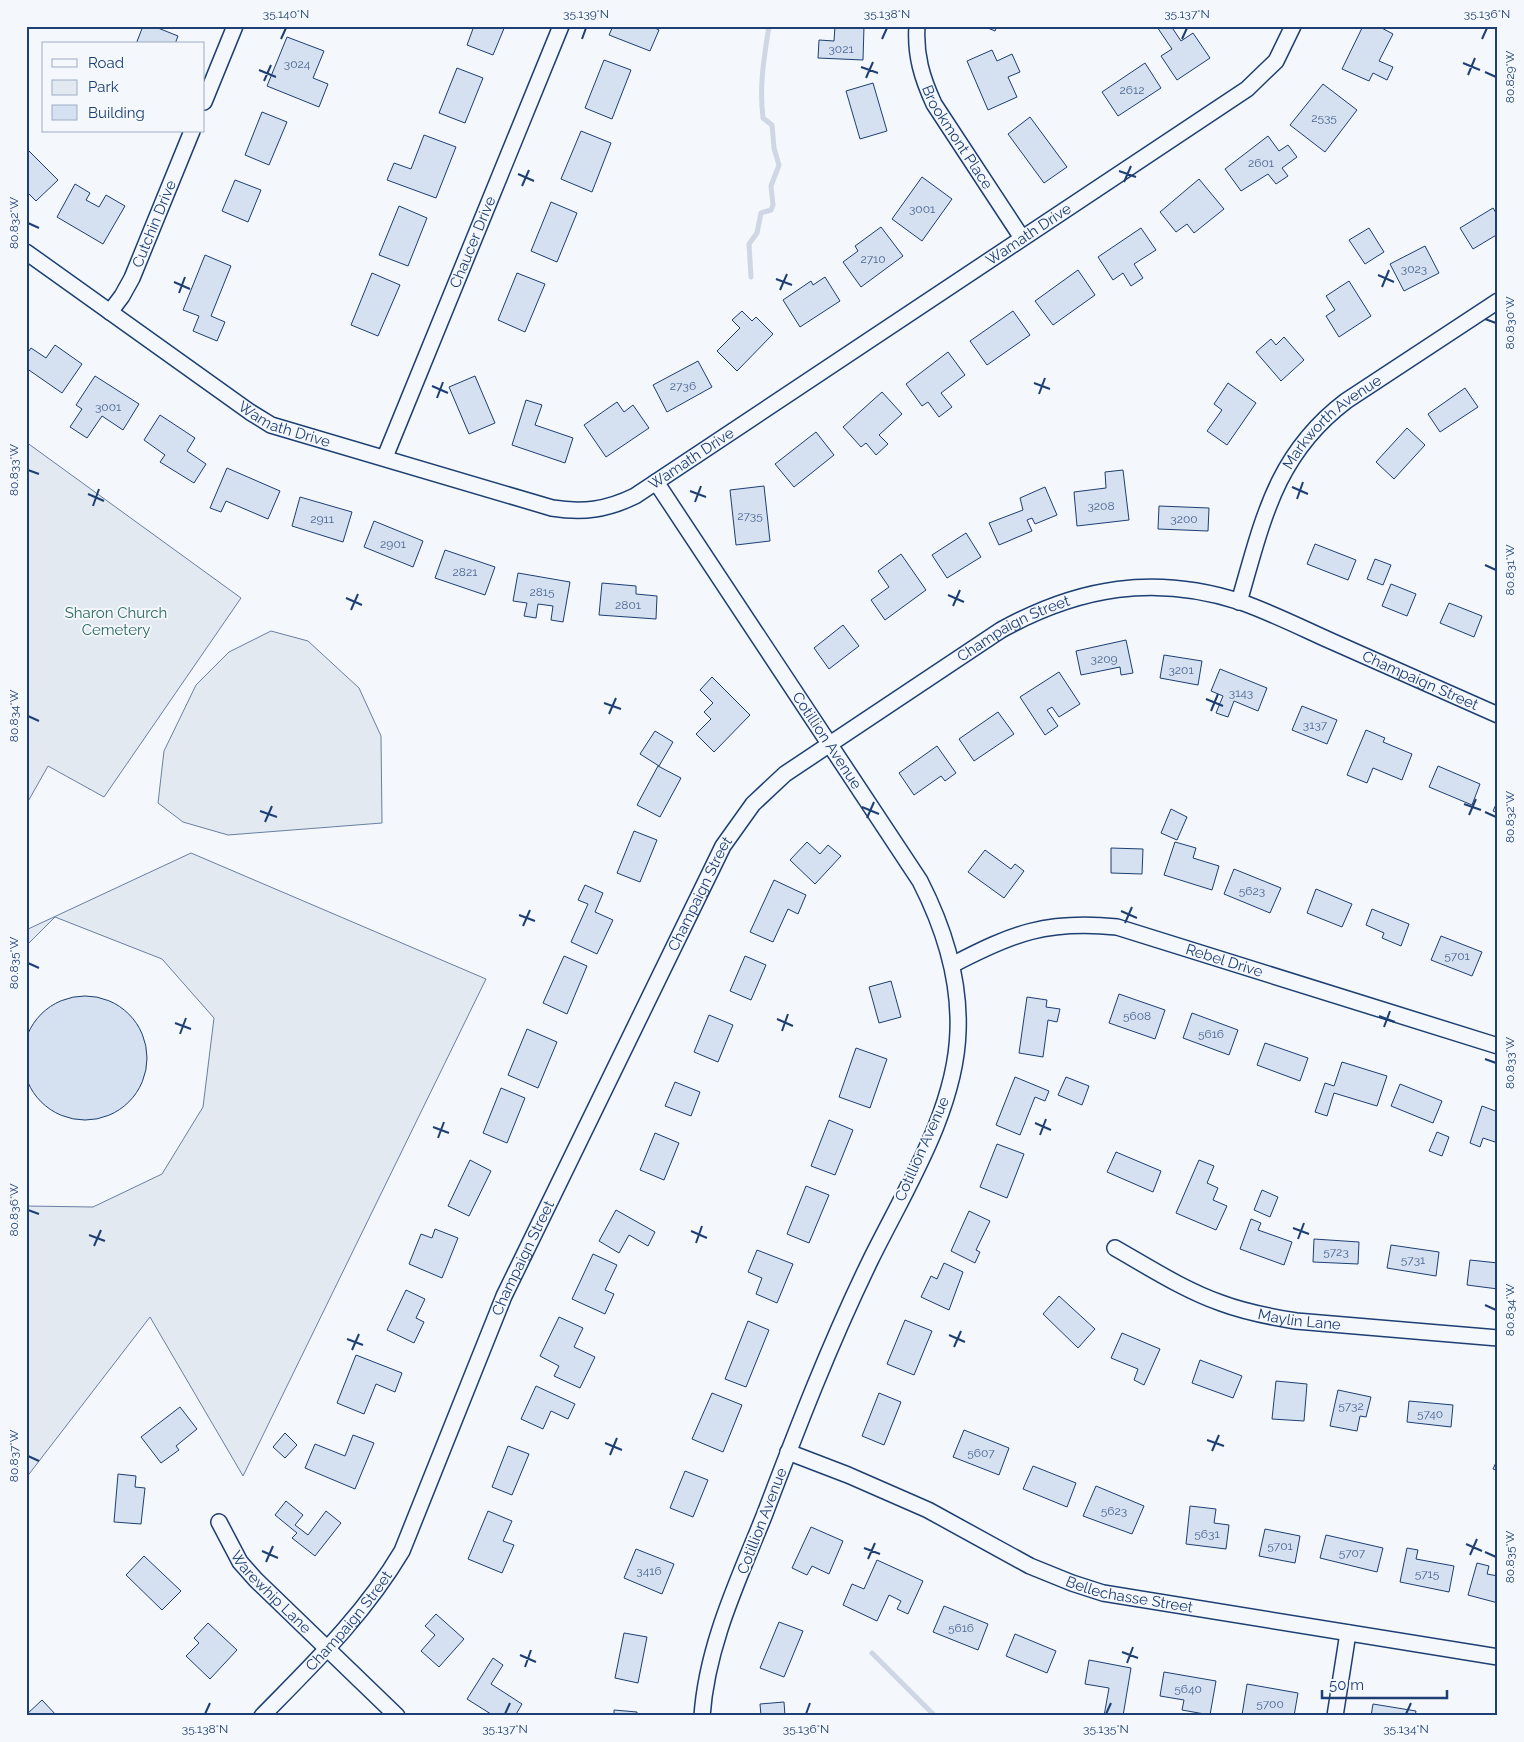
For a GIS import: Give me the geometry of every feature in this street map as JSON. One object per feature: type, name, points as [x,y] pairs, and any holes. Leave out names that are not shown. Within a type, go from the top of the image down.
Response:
[{"type":"street","points":[[205,100],[235,26]]},
{"type":"street","name":"Chaucer Drive","points":[[385,457],[561,26]]},
{"type":"street","name":"Brookmont Place","points":[[917,26],[918,59],[924,82],[934,104],[1022,238]]},
{"type":"street","name":"Wamath Drive","points":[[26,252],[250,412],[271,424],[552,508],[575,512],[613,506],[635,496],[1247,89],[1276,61],[1293,26]]},
{"type":"street","name":"Cutchin Drive","points":[[110,312],[132,278],[192,132]]},
{"type":"street","name":"Markworth Avenue","points":[[1239,602],[1268,504],[1280,476],[1308,436],[1326,417],[1346,401],[1498,301]]},
{"type":"street","name":"Cotillion Avenue","points":[[656,482],[920,881],[936,913],[952,965],[957,995],[958,1032],[954,1067],[945,1101],[918,1163],[848,1306],[788,1452],[718,1634],[708,1669],[702,1716]]},
{"type":"street","name":"Champaign Street","points":[[262,1716],[358,1616],[382,1585],[402,1550],[504,1296],[723,846],[742,817],[772,784],[1001,630],[1033,612],[1068,599],[1099,591],[1153,586],[1188,589],[1239,602],[1498,715]]},
{"type":"street","name":"Rebel Drive","points":[[952,965],[1008,937],[1039,928],[1085,924],[1117,927],[1498,1046]]},
{"type":"street","name":"Maylin Lane","points":[[1115,1248],[1184,1287],[1221,1303],[1270,1317],[1296,1321],[1498,1338]]},
{"type":"street","name":"Bellechasse Street","points":[[788,1452],[900,1497],[1030,1566],[1072,1583],[1124,1598],[1498,1657]]},
{"type":"street","name":"Warewhip Lane","points":[[219,1522],[240,1562],[256,1580],[397,1716]]},
{"type":"street","points":[[1335,1716],[1348,1633]]},
{"type":"green space","name":"Sharon Church Cemetery","points":[[26,442],[241,598],[104,797],[48,766],[26,805]]},
{"type":"green space","points":[[271,631],[308,641],[359,688],[381,736],[382,823],[228,835],[183,822],[158,803],[164,751],[196,685],[229,652]]},
{"type":"green space","points":[[191,853],[486,979],[243,1476],[150,1317],[26,1478],[26,1206],[93,1207],[162,1174],[203,1107],[214,1018],[162,959],[55,917],[26,946],[26,930]]},
{"type":"building","points":[[143,26],[153,26],[178,36],[176,42],[137,42]]},
{"type":"building","points":[[474,26],[505,26],[493,55],[467,45]]},
{"type":"building","points":[[613,26],[651,26],[659,30],[650,51],[609,35]]},
{"type":"building","points":[[835,26],[864,26],[863,60],[818,58],[819,40],[834,41]]},
{"type":"building","points":[[983,26],[997,26],[995,31]]},
{"type":"building","points":[[1171,26],[1181,41],[1193,33],[1210,58],[1177,80],[1161,56],[1172,49],[1157,27]]},
{"type":"building","points":[[1363,26],[1378,26],[1393,34],[1379,61],[1393,67],[1387,80],[1373,73],[1369,81],[1342,69]]},
{"type":"building","points":[[287,37],[324,51],[313,78],[328,84],[319,107],[267,86]]},
{"type":"building","points":[[992,50],[997,61],[1012,54],[1020,72],[1008,77],[1017,97],[988,110],[967,61]]},
{"type":"building","points":[[604,60],[631,70],[612,119],[585,108]]},
{"type":"building","points":[[1145,63],[1161,88],[1118,116],[1102,92]]},
{"type":"building","points":[[457,68],[483,78],[465,123],[439,113]]},
{"type":"building","points":[[873,83],[887,131],[860,139],[846,91]]},
{"type":"building","points":[[1323,84],[1357,110],[1325,152],[1290,125]]},
{"type":"building","points":[[262,112],[287,122],[269,165],[245,155]]},
{"type":"building","points":[[1030,117],[1067,167],[1044,183],[1008,134]]},
{"type":"building","points":[[581,131],[611,143],[592,192],[561,179]]},
{"type":"building","points":[[424,135],[456,147],[436,198],[387,180],[394,163],[411,169]]},
{"type":"building","points":[[1268,136],[1279,151],[1288,145],[1297,157],[1282,168],[1288,176],[1276,184],[1268,174],[1241,191],[1225,169]]},
{"type":"building","points":[[26,148],[58,180],[36,201],[26,191]]},
{"type":"building","points":[[922,177],[952,199],[922,241],[892,219]]},
{"type":"building","points":[[1199,179],[1224,209],[1194,233],[1187,224],[1176,232],[1160,212]]},
{"type":"building","points":[[235,180],[261,190],[248,222],[222,211]]},
{"type":"building","points":[[75,184],[90,193],[86,200],[99,207],[106,195],[125,206],[103,244],[57,217]]},
{"type":"building","points":[[551,202],[577,213],[557,262],[531,251]]},
{"type":"building","points":[[399,206],[427,218],[408,266],[379,255]]},
{"type":"building","points":[[1493,208],[1498,216],[1498,234],[1473,249],[1460,228]]},
{"type":"building","points":[[881,227],[903,256],[861,287],[843,262],[858,251],[855,246]]},
{"type":"building","points":[[1141,228],[1156,250],[1134,264],[1143,278],[1131,286],[1123,273],[1113,280],[1098,257]]},
{"type":"building","points":[[1369,228],[1384,252],[1365,264],[1349,240]]},
{"type":"building","points":[[1425,246],[1439,273],[1404,291],[1390,264]]},
{"type":"building","points":[[205,255],[231,266],[211,316],[225,322],[217,341],[193,331],[199,316],[183,310]]},
{"type":"building","points":[[1078,270],[1095,295],[1053,325],[1035,301]]},
{"type":"building","points":[[372,273],[400,285],[378,336],[351,325]]},
{"type":"building","points":[[517,273],[545,284],[525,332],[498,320]]},
{"type":"building","points":[[825,277],[840,301],[800,327],[783,300],[811,281],[813,285]]},
{"type":"building","points":[[1349,281],[1371,316],[1339,337],[1326,316],[1335,310],[1326,296]]},
{"type":"building","points":[[742,311],[752,321],[756,317],[773,334],[737,371],[717,351],[740,328],[732,320]]},
{"type":"building","points":[[1013,311],[1030,335],[987,365],[970,341]]},
{"type":"building","points":[[1284,337],[1304,360],[1281,381],[1256,352],[1271,339],[1276,345]]},
{"type":"building","points":[[55,345],[82,364],[62,393],[26,368],[26,355],[31,348],[46,358]]},
{"type":"building","points":[[948,352],[965,375],[941,393],[952,407],[939,417],[928,402],[922,406],[906,384]]},
{"type":"building","points":[[698,361],[712,387],[667,412],[653,385]]},
{"type":"building","points":[[95,376],[139,404],[123,430],[102,416],[87,438],[70,427],[82,409],[76,405]]},
{"type":"building","points":[[475,376],[495,423],[469,434],[449,387]]},
{"type":"building","points":[[1228,383],[1256,403],[1227,445],[1207,431],[1222,410],[1214,404]]},
{"type":"building","points":[[1465,388],[1478,407],[1440,432],[1428,414]]},
{"type":"building","points":[[882,392],[902,414],[879,435],[888,444],[876,455],[866,443],[861,447],[843,427]]},
{"type":"building","points":[[526,400],[542,405],[535,425],[573,438],[565,463],[512,445]]},
{"type":"building","points":[[617,402],[624,412],[633,405],[649,428],[606,457],[584,425]]},
{"type":"building","points":[[160,415],[195,438],[187,451],[206,464],[194,483],[160,462],[165,455],[144,440]]},
{"type":"building","points":[[1407,428],[1425,445],[1394,479],[1376,462]]},
{"type":"building","points":[[816,432],[834,455],[794,487],[775,464]]},
{"type":"building","points":[[227,468],[280,491],[268,519],[226,501],[221,512],[210,508]]},
{"type":"building","points":[[1123,470],[1129,520],[1077,526],[1074,492],[1106,488],[1105,472]]},
{"type":"building","points":[[764,486],[770,541],[736,545],[730,490]]},
{"type":"building","points":[[1045,487],[1057,515],[1035,524],[1032,518],[1027,520],[1032,531],[999,545],[989,523],[1023,510],[1020,498]]},
{"type":"building","points":[[300,497],[352,512],[343,542],[292,526]]},
{"type":"building","points":[[1159,506],[1209,508],[1208,531],[1158,529]]},
{"type":"building","points":[[374,521],[423,541],[413,567],[364,547]]},
{"type":"building","points":[[966,533],[981,557],[947,578],[932,555]]},
{"type":"building","points":[[1315,544],[1356,560],[1348,580],[1307,564]]},
{"type":"building","points":[[445,550],[495,567],[485,595],[435,578]]},
{"type":"building","points":[[901,554],[926,590],[885,620],[871,600],[889,587],[878,571]]},
{"type":"building","points":[[1375,559],[1391,565],[1383,585],[1367,579]]},
{"type":"building","points":[[518,573],[570,582],[563,622],[551,620],[553,606],[538,604],[536,618],[524,616],[527,603],[513,601]]},
{"type":"building","points":[[602,583],[636,586],[636,594],[657,596],[656,619],[599,615]]},
{"type":"building","points":[[1391,584],[1416,594],[1407,616],[1382,606]]},
{"type":"building","points":[[1449,603],[1482,616],[1474,637],[1440,623]]},
{"type":"building","points":[[843,625],[859,646],[829,669],[814,648]]},
{"type":"building","points":[[1126,640],[1133,673],[1121,675],[1120,667],[1081,675],[1076,651]]},
{"type":"building","points":[[1164,655],[1202,661],[1198,685],[1160,678]]},
{"type":"building","points":[[1220,669],[1267,688],[1258,711],[1234,701],[1228,717],[1216,713],[1223,696],[1211,691]]},
{"type":"building","points":[[1059,672],[1080,704],[1059,717],[1052,707],[1047,710],[1058,726],[1045,735],[1020,697]]},
{"type":"building","points":[[712,677],[750,715],[714,752],[696,734],[711,719],[704,712],[713,703],[700,690]]},
{"type":"building","points":[[1302,706],[1337,720],[1327,744],[1292,730]]},
{"type":"building","points":[[998,712],[1014,734],[974,761],[959,739]]},
{"type":"building","points":[[1366,730],[1385,738],[1383,742],[1412,754],[1402,780],[1373,768],[1367,783],[1347,775]]},
{"type":"building","points":[[655,731],[673,742],[659,766],[640,754]]},
{"type":"building","points":[[937,746],[956,773],[945,781],[941,776],[914,795],[899,773]]},
{"type":"building","points":[[658,766],[681,778],[660,817],[637,805]]},
{"type":"building","points":[[1438,766],[1480,784],[1472,805],[1429,787]]},
{"type":"building","points":[[1498,800],[1498,813],[1493,811]]},
{"type":"building","points":[[1171,809],[1187,817],[1177,840],[1161,833]]},
{"type":"building","points":[[634,831],[657,840],[640,882],[617,873]]},
{"type":"building","points":[[807,842],[820,854],[828,845],[841,856],[815,884],[790,860]]},
{"type":"building","points":[[1175,842],[1196,848],[1193,858],[1219,866],[1212,890],[1164,875]]},
{"type":"building","points":[[1111,848],[1143,849],[1142,874],[1111,873]]},
{"type":"building","points":[[985,850],[1011,869],[1015,864],[1024,871],[1004,898],[968,872]]},
{"type":"building","points":[[1234,869],[1281,888],[1270,913],[1224,894]]},
{"type":"building","points":[[774,880],[806,895],[798,914],[788,909],[773,942],[750,932]]},
{"type":"building","points":[[585,885],[603,893],[595,912],[613,920],[597,954],[571,942],[588,904],[578,900]]},
{"type":"building","points":[[1316,889],[1352,904],[1342,927],[1307,913]]},
{"type":"building","points":[[1372,909],[1409,924],[1401,946],[1382,938],[1384,933],[1366,925]]},
{"type":"building","points":[[1441,936],[1482,952],[1472,976],[1431,960]]},
{"type":"building","points":[[564,956],[587,966],[567,1014],[543,1003]]},
{"type":"building","points":[[745,956],[766,965],[751,1000],[730,991]]},
{"type":"building","points":[[891,981],[901,1017],[879,1023],[869,987]]},
{"type":"building","points":[[1119,994],[1165,1010],[1155,1039],[1109,1023]]},
{"type":"building","points":[[85,996],[109,1000],[129,1014],[143,1034],[147,1058],[143,1082],[129,1102],[109,1116],[85,1120],[61,1116],[41,1102],[27,1082],[23,1058],[27,1034],[41,1014],[61,1000]]},
{"type":"building","points":[[1027,997],[1047,1000],[1046,1007],[1060,1009],[1057,1022],[1048,1020],[1043,1057],[1019,1053]]},
{"type":"building","points":[[1192,1013],[1238,1030],[1229,1055],[1183,1038]]},
{"type":"building","points":[[709,1015],[733,1025],[718,1062],[694,1052]]},
{"type":"building","points":[[527,1029],[557,1042],[538,1088],[508,1075]]},
{"type":"building","points":[[1265,1043],[1308,1058],[1300,1081],[1257,1065]]},
{"type":"building","points":[[856,1048],[887,1059],[870,1108],[839,1097]]},
{"type":"building","points":[[1342,1062],[1387,1076],[1377,1106],[1334,1093],[1327,1116],[1315,1112],[1325,1083],[1334,1086]]},
{"type":"building","points":[[1015,1077],[1049,1091],[1045,1101],[1035,1097],[1020,1135],[996,1125]]},
{"type":"building","points":[[1066,1077],[1089,1086],[1082,1105],[1058,1095]]},
{"type":"building","points":[[675,1082],[700,1092],[691,1116],[665,1106]]},
{"type":"building","points":[[1400,1084],[1442,1101],[1433,1123],[1391,1106]]},
{"type":"building","points":[[501,1088],[525,1098],[507,1143],[483,1133]]},
{"type":"building","points":[[1482,1106],[1498,1112],[1498,1143],[1483,1138],[1480,1147],[1470,1143]]},
{"type":"building","points":[[829,1120],[853,1130],[835,1175],[811,1166]]},
{"type":"building","points":[[1437,1132],[1449,1137],[1442,1156],[1429,1151]]},
{"type":"building","points":[[655,1133],[679,1143],[664,1180],[640,1170]]},
{"type":"building","points":[[997,1144],[1024,1154],[1007,1198],[980,1187]]},
{"type":"building","points":[[1116,1152],[1161,1171],[1153,1192],[1107,1172]]},
{"type":"building","points":[[470,1160],[491,1171],[469,1216],[448,1206]]},
{"type":"building","points":[[1199,1160],[1214,1166],[1207,1183],[1218,1188],[1213,1200],[1227,1206],[1216,1230],[1176,1213]]},
{"type":"building","points":[[806,1186],[829,1195],[809,1243],[787,1234]]},
{"type":"building","points":[[1262,1190],[1278,1197],[1270,1217],[1254,1210]]},
{"type":"building","points":[[616,1210],[655,1232],[648,1246],[629,1235],[619,1253],[599,1241]]},
{"type":"building","points":[[969,1211],[990,1221],[976,1250],[980,1252],[975,1263],[951,1251]]},
{"type":"building","points":[[1251,1219],[1261,1223],[1258,1230],[1292,1242],[1284,1265],[1240,1249]]},
{"type":"building","points":[[435,1229],[458,1238],[442,1278],[409,1264],[421,1234],[432,1238]]},
{"type":"building","points":[[1314,1239],[1359,1242],[1358,1264],[1313,1262]]},
{"type":"building","points":[[1391,1245],[1439,1252],[1436,1276],[1387,1268]]},
{"type":"building","points":[[757,1250],[793,1264],[777,1303],[756,1294],[762,1278],[748,1272]]},
{"type":"building","points":[[593,1254],[617,1265],[605,1290],[614,1294],[605,1314],[572,1299]]},
{"type":"building","points":[[1470,1260],[1498,1263],[1498,1289],[1467,1285]]},
{"type":"building","points":[[944,1263],[963,1272],[949,1310],[921,1297],[931,1276],[937,1279]]},
{"type":"building","points":[[406,1290],[425,1299],[416,1318],[424,1322],[414,1343],[387,1330]]},
{"type":"building","points":[[1059,1296],[1095,1329],[1078,1348],[1043,1314]]},
{"type":"building","points":[[559,1317],[583,1328],[574,1347],[595,1357],[580,1388],[554,1376],[559,1366],[540,1356]]},
{"type":"building","points":[[905,1320],[932,1331],[914,1375],[887,1364]]},
{"type":"building","points":[[748,1321],[769,1330],[746,1387],[725,1379]]},
{"type":"building","points":[[1122,1333],[1160,1349],[1144,1385],[1134,1380],[1138,1369],[1111,1358]]},
{"type":"building","points":[[356,1355],[402,1373],[395,1392],[376,1384],[364,1414],[337,1403]]},
{"type":"building","points":[[1200,1360],[1242,1376],[1233,1398],[1192,1383]]},
{"type":"building","points":[[1276,1381],[1307,1384],[1304,1421],[1272,1419]]},
{"type":"building","points":[[536,1386],[575,1404],[568,1419],[551,1411],[543,1429],[521,1419]]},
{"type":"building","points":[[1338,1390],[1371,1397],[1366,1417],[1360,1416],[1357,1431],[1330,1426]]},
{"type":"building","points":[[712,1393],[742,1405],[723,1452],[692,1439]]},
{"type":"building","points":[[879,1393],[901,1402],[884,1445],[862,1436]]},
{"type":"building","points":[[1409,1401],[1453,1405],[1451,1427],[1407,1422]]},
{"type":"building","points":[[180,1407],[197,1429],[176,1446],[179,1450],[161,1463],[141,1437]]},
{"type":"building","points":[[964,1430],[1009,1448],[999,1475],[953,1457]]},
{"type":"building","points":[[285,1433],[297,1445],[285,1458],[273,1447]]},
{"type":"building","points":[[353,1435],[374,1443],[355,1489],[305,1468],[315,1444],[345,1456]]},
{"type":"building","points":[[508,1446],[529,1454],[512,1495],[492,1487]]},
{"type":"building","points":[[1498,1458],[1498,1471],[1493,1469]]},
{"type":"building","points":[[1033,1466],[1076,1483],[1067,1507],[1023,1489]]},
{"type":"building","points":[[685,1471],[708,1480],[693,1517],[670,1508]]},
{"type":"building","points":[[118,1474],[136,1476],[135,1487],[145,1488],[141,1524],[114,1522]]},
{"type":"building","points":[[1096,1486],[1144,1506],[1132,1534],[1083,1516]]},
{"type":"building","points":[[286,1501],[303,1515],[295,1525],[308,1535],[326,1511],[341,1523],[315,1556],[292,1538],[297,1533],[275,1515]]},
{"type":"building","points":[[1190,1506],[1216,1509],[1214,1523],[1229,1525],[1226,1549],[1186,1544]]},
{"type":"building","points":[[488,1511],[512,1521],[503,1541],[514,1545],[502,1573],[468,1559]]},
{"type":"building","points":[[811,1527],[843,1541],[829,1574],[812,1566],[807,1575],[792,1568]]},
{"type":"building","points":[[1265,1529],[1300,1536],[1295,1563],[1259,1556]]},
{"type":"building","points":[[1326,1535],[1383,1548],[1377,1572],[1320,1558]]},
{"type":"building","points":[[1407,1548],[1418,1550],[1416,1559],[1454,1566],[1449,1592],[1400,1582]]},
{"type":"building","points":[[636,1549],[674,1564],[662,1594],[624,1578]]},
{"type":"building","points":[[144,1556],[181,1591],[162,1610],[126,1575]]},
{"type":"building","points":[[877,1560],[923,1581],[908,1614],[897,1609],[901,1601],[889,1595],[877,1621],[843,1605],[852,1584],[864,1589]]},
{"type":"building","points":[[1477,1563],[1489,1566],[1487,1574],[1498,1576],[1498,1603],[1468,1595]]},
{"type":"building","points":[[944,1606],[988,1624],[978,1650],[933,1632]]},
{"type":"building","points":[[436,1614],[464,1639],[439,1667],[421,1651],[435,1635],[425,1626]]},
{"type":"building","points":[[779,1622],[803,1631],[784,1677],[760,1668]]},
{"type":"building","points":[[208,1623],[237,1650],[210,1679],[186,1656],[199,1643],[194,1638]]},
{"type":"building","points":[[624,1633],[647,1637],[638,1683],[615,1678]]},
{"type":"building","points":[[1015,1634],[1056,1651],[1047,1673],[1006,1656]]},
{"type":"building","points":[[493,1658],[503,1665],[491,1684],[522,1704],[515,1716],[494,1716],[467,1699]]},
{"type":"building","points":[[1089,1660],[1131,1668],[1123,1716],[1104,1716],[1109,1688],[1085,1684]]},
{"type":"building","points":[[1164,1672],[1216,1681],[1210,1715],[1182,1710],[1184,1700],[1160,1696]]},
{"type":"building","points":[[1247,1684],[1298,1693],[1294,1716],[1242,1715]]},
{"type":"building","points":[[42,1700],[57,1716],[26,1716],[26,1715]]},
{"type":"building","points":[[784,1702],[785,1716],[761,1716],[760,1704]]},
{"type":"building","points":[[1373,1704],[1416,1711],[1415,1716],[1371,1716]]},
{"type":"building","points":[[614,1710],[637,1712],[637,1716],[614,1716]]},
{"type":"waterway","points":[[751,277],[749,244],[757,233],[761,213],[771,210],[773,205],[771,186],[779,165],[774,148],[772,125],[763,118],[762,106],[763,72],[769,26]]},
{"type":"waterway","points":[[872,1653],[935,1716]]}]
